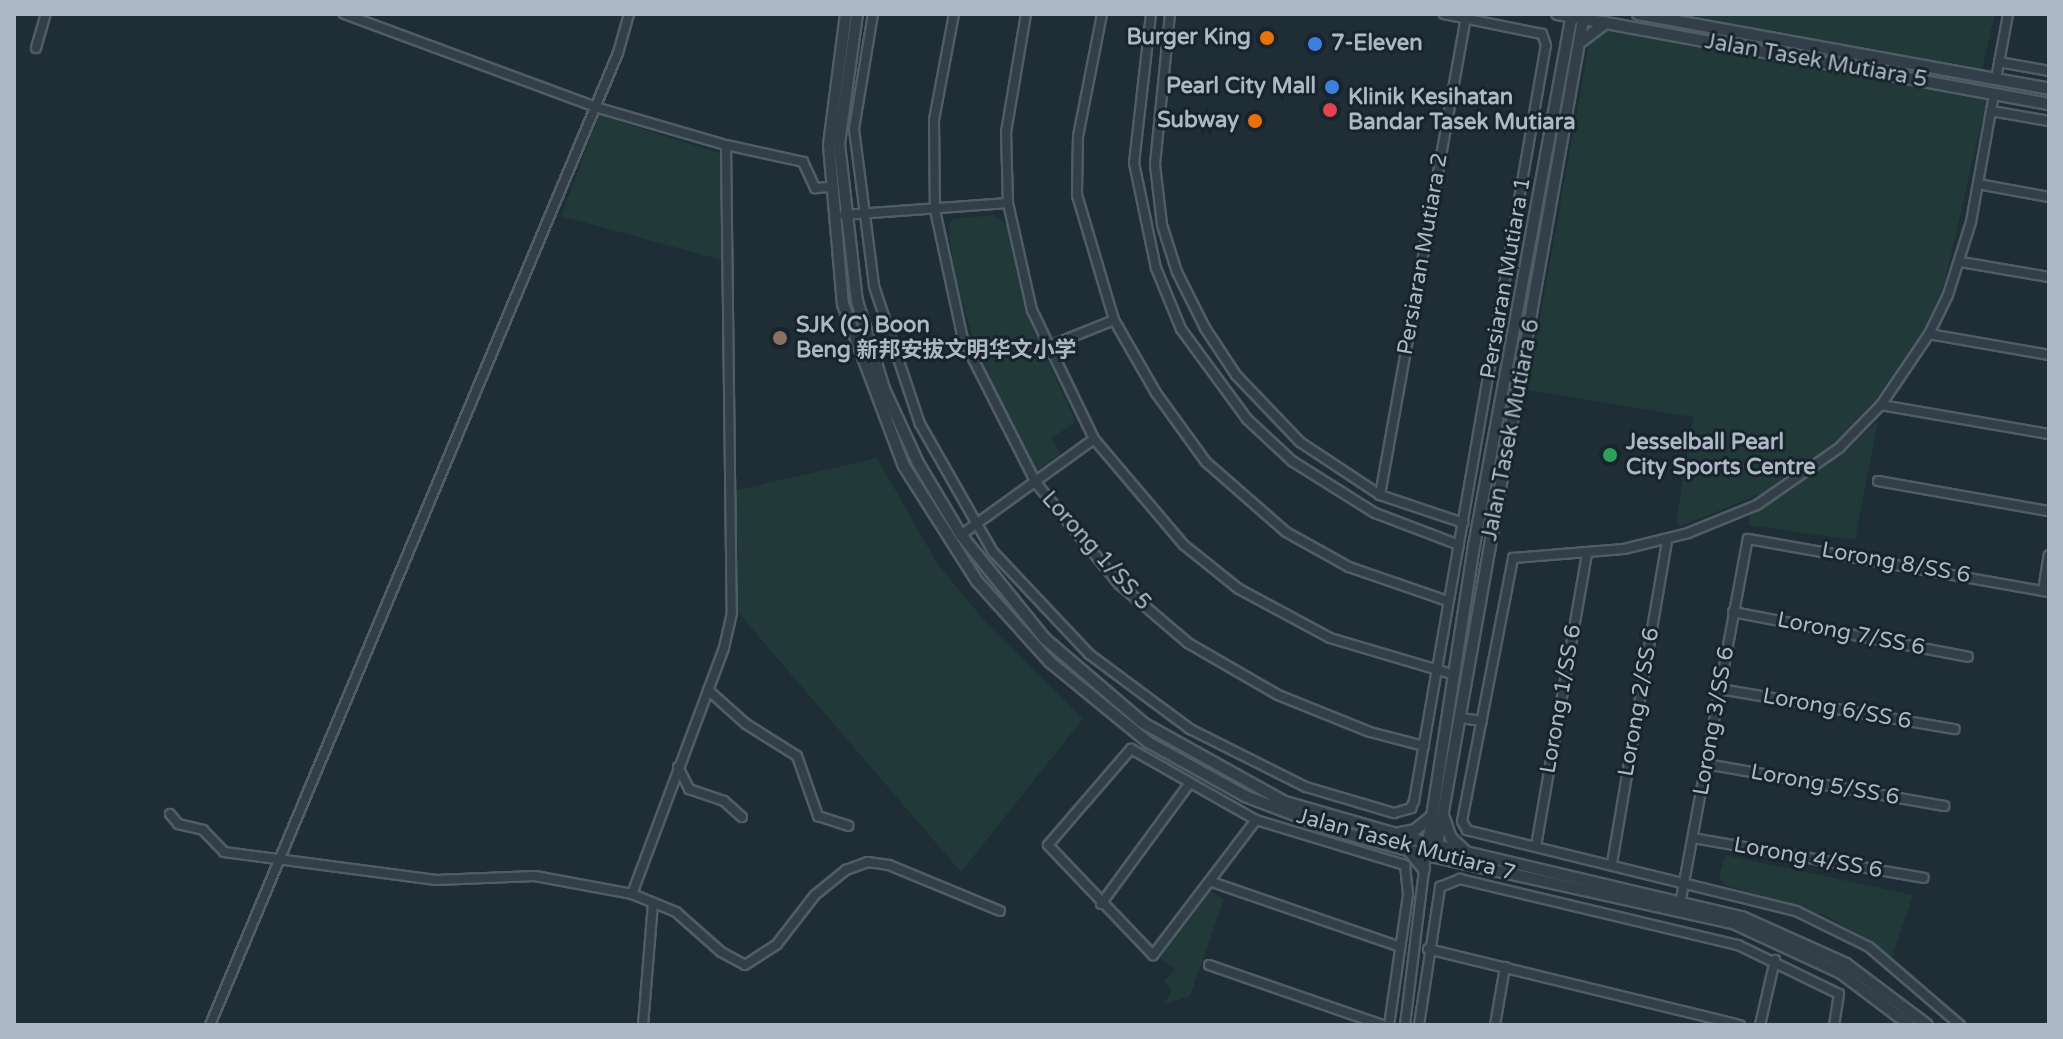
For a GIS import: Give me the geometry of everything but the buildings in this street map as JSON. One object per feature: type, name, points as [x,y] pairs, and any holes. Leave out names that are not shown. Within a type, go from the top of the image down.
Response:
[{"type":"street","points":[[36,48],[46,14]]},
{"type":"street","points":[[344,14],[595,107],[726,145],[803,162],[815,188],[830,187]]},
{"type":"street","name":"Jalan Tasek Mutiara 7","points":[[846,14],[829,114],[830,187],[843,304],[873,395],[904,466],[997,607],[1091,697],[1190,767],[1311,822],[1430,856],[1733,923],[1841,973],[1910,1025]]},
{"type":"street","name":"Jalan Tasek Mutiara 7","points":[[857,14],[840,115],[843,215],[857,301],[884,389],[901,432],[961,535],[1016,610],[1093,684],[1143,723],[1285,802],[1433,844]]},
{"type":"street","name":"Jalan Tasek Mutiara 7","points":[[873,14],[854,129],[862,214],[874,286],[900,375],[920,424],[975,523],[1023,589],[1089,654],[1190,729],[1248,760],[1369,809],[1403,812],[1414,801],[1463,523]]},
{"type":"street","name":"Lorong 1/SS 5","points":[[954,14],[934,120],[935,210],[963,339],[1036,483],[1119,584],[1188,643],[1278,695],[1370,732],[1424,746]]},
{"type":"street","points":[[1026,14],[1006,132],[1008,203],[1032,310],[1047,347],[1094,439],[1184,545],[1239,589],[1330,638],[1455,675]]},
{"type":"street","points":[[1102,14],[1078,136],[1077,195],[1114,320],[1156,393],[1206,462],[1260,513],[1349,567],[1448,601]]},
{"type":"street","points":[[1151,14],[1134,163],[1156,268],[1181,329],[1247,419],[1292,461],[1375,513],[1459,545]]},
{"type":"street","points":[[1170,14],[1155,165],[1162,225],[1177,272],[1205,328],[1263,407],[1300,442],[1380,495],[1463,523]]},
{"type":"street","points":[[1444,14],[1466,16]]},
{"type":"street","points":[[1554,14],[1568,37]]},
{"type":"street","name":"Jalan Tasek Mutiara 5","points":[[1554,14],[2049,104]]},
{"type":"street","name":"Jalan Tasek Mutiara 5","points":[[1638,14],[2049,89]]},
{"type":"street","points":[[1996,79],[2008,14]]},
{"type":"street","points":[[210,1025],[595,107],[625,15]]},
{"type":"street","name":"Persiaran Mutiara 2","points":[[1380,495],[1466,16]]},
{"type":"street","name":"Persiaran Mutiara 1","points":[[1463,523],[1546,45],[1542,34],[1466,16]]},
{"type":"street","name":"Jalan Tasek Mutiara 6","points":[[1430,856],[1455,675],[1502,398],[1568,37],[1578,16]]},
{"type":"street","name":"Jalan Tasek Mutiara 6","points":[[1438,814],[1461,718],[1539,279],[1578,46],[1578,16]]},
{"type":"street","points":[[1578,46],[1606,23]]},
{"type":"street","points":[[1878,72],[1879,59]]},
{"type":"street","points":[[1999,62],[2049,71]]},
{"type":"street","points":[[1587,553],[1667,540],[1757,505],[1839,448],[1881,405],[1929,334],[1961,262],[1994,94]]},
{"type":"street","points":[[1991,111],[2049,121]]},
{"type":"street","points":[[632,894],[724,648],[734,580],[726,145]]},
{"type":"street","points":[[1528,152],[1547,156]]},
{"type":"street","points":[[1978,184],[2049,197]]},
{"type":"street","points":[[843,215],[1008,203]]},
{"type":"street","points":[[1961,262],[2049,277]]},
{"type":"street","points":[[1524,276],[1539,279]]},
{"type":"street","points":[[1047,347],[1114,320]]},
{"type":"street","points":[[1929,334],[2049,355]]},
{"type":"street","points":[[1485,395],[1502,398]]},
{"type":"street","points":[[1881,405],[2049,434]]},
{"type":"street","points":[[961,535],[1094,439]]},
{"type":"street","points":[[1878,481],[2049,511]]},
{"type":"street","name":"Lorong 8/SS 6","points":[[1746,543],[1752,538],[2046,591]]},
{"type":"street","name":"Lorong 2/SS 6","points":[[1612,863],[1667,540]]},
{"type":"street","name":"Lorong 3/SS 6","points":[[1681,899],[1746,543]]},
{"type":"street","name":"Jalan Tasek Mutiara 6","points":[[1587,553],[1517,555],[1510,562],[1464,826],[1757,899],[1832,927],[1902,971],[1960,1025]]},
{"type":"street","name":"Lorong 1/SS 6","points":[[1536,846],[1587,553]]},
{"type":"street","points":[[2046,591],[2049,555]]},
{"type":"street","name":"Lorong 7/SS 6","points":[[1733,612],[1968,657]]},
{"type":"street","name":"Lorong 6/SS 6","points":[[1720,689],[1955,729]]},
{"type":"street","points":[[708,690],[746,724],[797,756],[818,816],[848,826]]},
{"type":"street","points":[[1461,718],[1482,721]]},
{"type":"street","points":[[1256,820],[1212,882],[1153,955],[1049,850],[1051,841],[1127,750],[1137,750],[1189,784],[1256,820],[1408,867],[1389,1025]]},
{"type":"street","name":"Lorong 5/SS 6","points":[[1706,764],[1944,806]]},
{"type":"street","points":[[678,767],[689,789],[724,801],[742,817]]},
{"type":"street","points":[[1101,904],[1189,784]]},
{"type":"street","points":[[170,814],[178,824],[203,830],[224,852],[436,880],[535,876],[632,894],[676,912],[721,952],[745,965],[777,944],[815,895],[846,870],[868,862],[889,865],[1000,911]]},
{"type":"street","points":[[1390,833],[1415,830],[1438,814],[1451,838],[1467,852]]},
{"type":"street","name":"Lorong 4/SS 6","points":[[1693,838],[1924,878]]},
{"type":"street","points":[[1433,844],[1681,899],[1780,931],[1882,988],[1927,1025]]},
{"type":"street","points":[[1407,850],[1425,871]]},
{"type":"street","points":[[1405,1025],[1425,871],[1430,856]]},
{"type":"street","points":[[1425,871],[1450,860]]},
{"type":"street","points":[[1419,1025],[1428,949],[1440,887],[1449,880],[1460,879],[1705,936],[1775,960],[1839,994],[1834,1025]]},
{"type":"street","points":[[1212,882],[1398,946]]},
{"type":"street","points":[[643,1025],[653,903]]},
{"type":"street","points":[[1428,949],[1740,1025]]},
{"type":"street","points":[[1760,1025],[1775,960]]},
{"type":"street","points":[[1209,965],[1382,1025]]},
{"type":"street","points":[[1495,1025],[1505,967]]},
{"type":"green space","points":[[1679,14],[1995,14],[1982,70]]},
{"type":"green space","points":[[1606,29],[1987,98],[1944,286],[1923,330],[1876,399],[1832,446],[1771,490],[1681,526],[1676,522],[1693,417],[1527,390],[1589,44]]},
{"type":"green space","points":[[599,115],[722,154],[721,260],[561,216]]},
{"type":"green space","points":[[994,215],[1007,224],[1025,311],[1076,422],[1051,438],[1061,453],[1036,471],[976,348],[956,281],[948,227],[953,219]]},
{"type":"green space","points":[[1878,421],[1855,540],[1748,525],[1750,515],[1842,454]]},
{"type":"green space","points":[[877,458],[937,563],[987,624],[1083,719],[961,872],[735,609],[733,491]]},
{"type":"green space","points":[[1725,855],[1913,895],[1892,957],[1827,916],[1724,885],[1719,876]]},
{"type":"green space","points":[[1210,892],[1224,899],[1190,996],[1163,1005],[1172,990],[1164,981],[1175,969],[1160,958]]},
{"type":"place","name":"Burger King","points":[[1267,38]]},
{"type":"place","name":"7-Eleven","points":[[1315,44]]},
{"type":"place","name":"Pearl City Mall","points":[[1332,87]]},
{"type":"place","name":"Klinik Kesihatan Bandar Tasek Mutiara","points":[[1330,110]]},
{"type":"place","name":"Subway","points":[[1255,121]]},
{"type":"place","name":"SJK (C) Boon Beng 新邦安拔文明华文小学","points":[[780,338]]},
{"type":"place","name":"Jesselball Pearl City Sports Centre","points":[[1610,455]]}]
